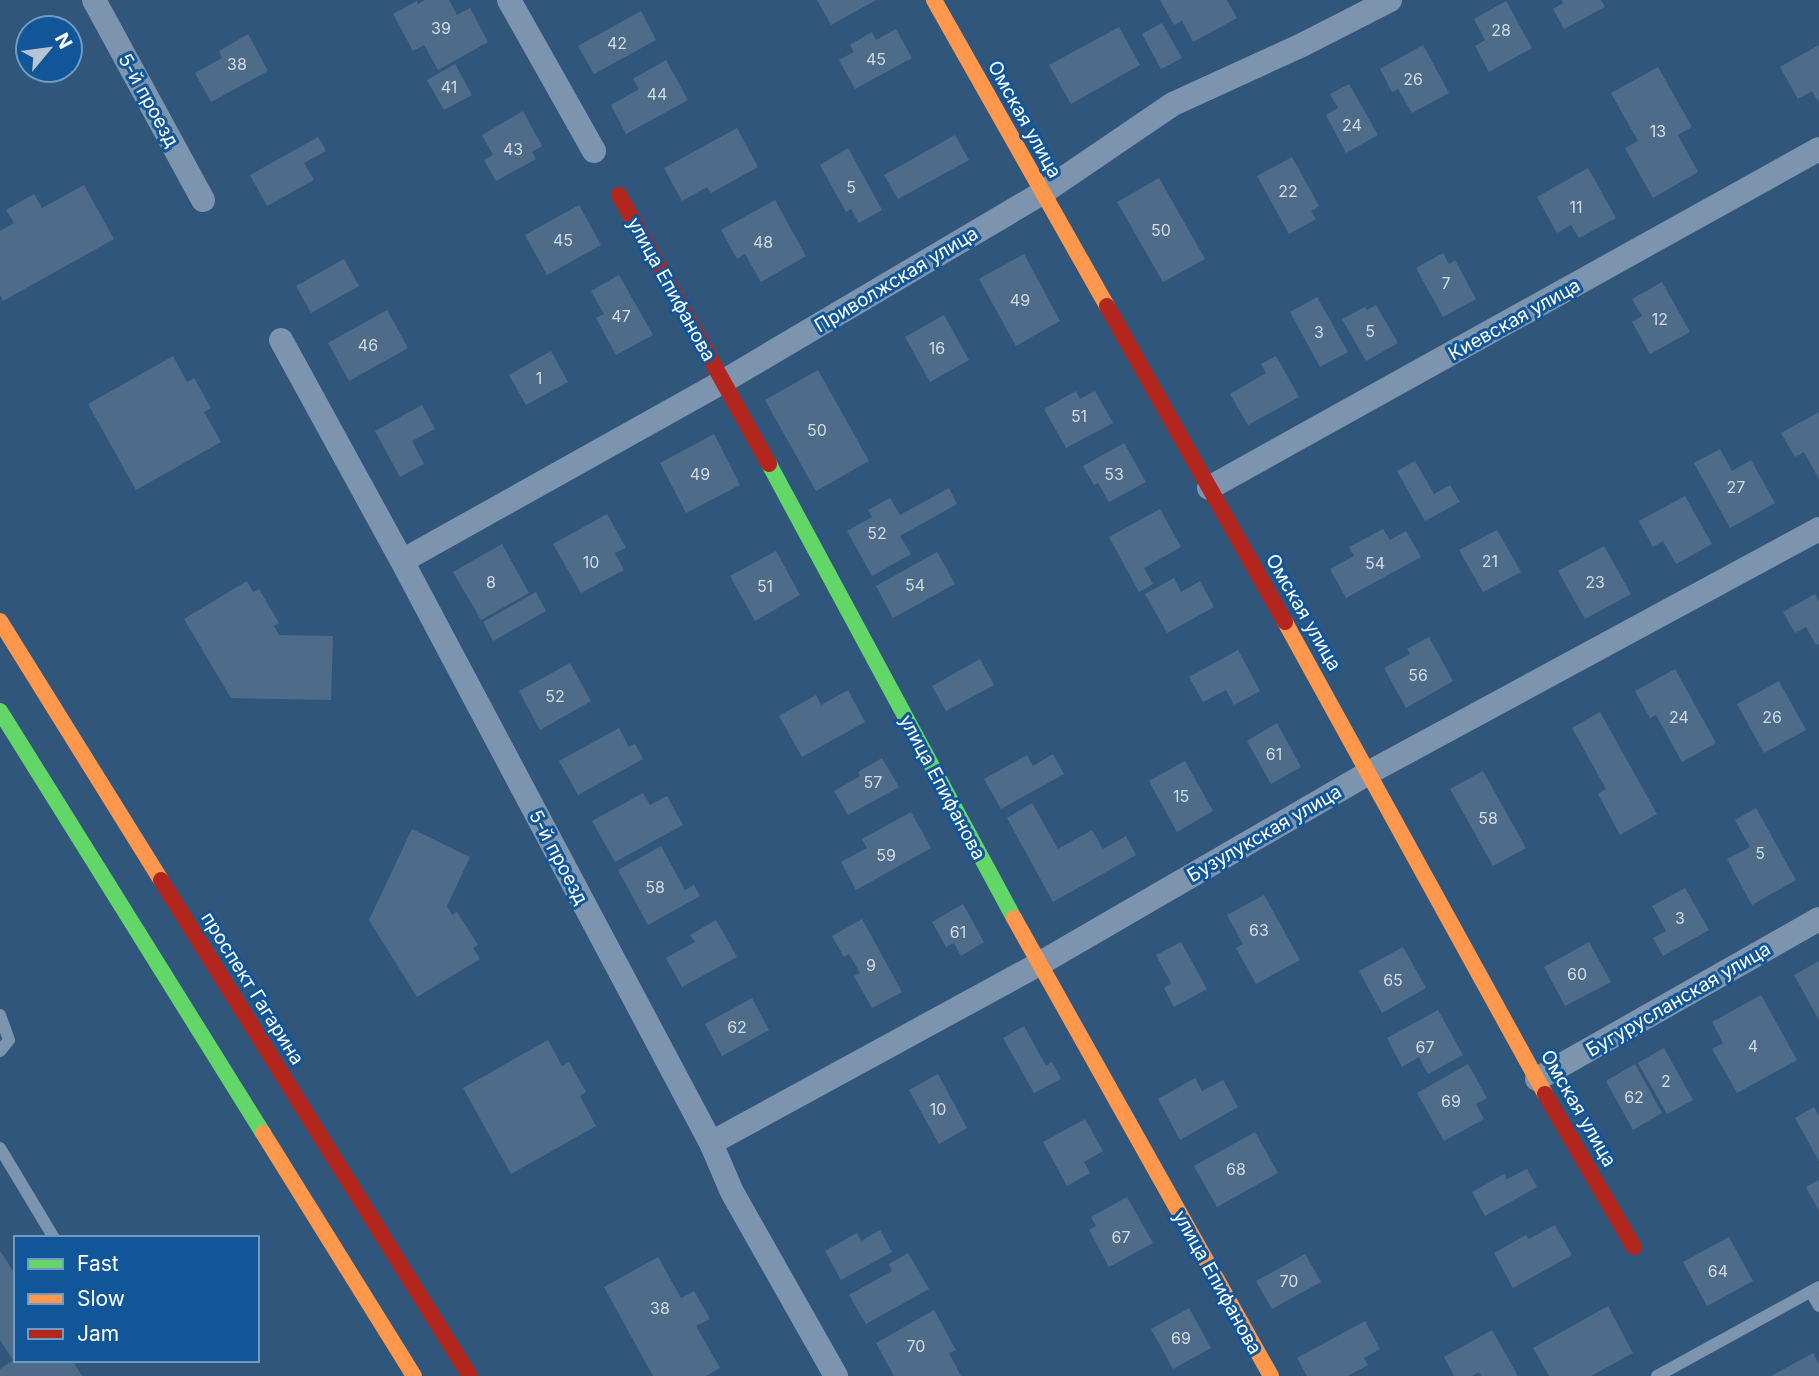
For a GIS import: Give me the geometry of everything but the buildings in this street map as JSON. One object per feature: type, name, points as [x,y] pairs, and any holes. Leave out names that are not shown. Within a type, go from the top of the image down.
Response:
[{"type":"street","name":"5-й проезд","points":[[94,0],[204,200]]},
{"type":"street","points":[[509,0],[594,151]]},
{"type":"street","name":"Омская улица","points":[[934,0],[1370,772],[1537,1079],[1634,1247]]},
{"type":"street","name":"Приволжская улица","points":[[402,561],[724,381],[1042,193],[1173,104],[1302,45],[1390,0]]},
{"type":"street","name":"Киевская улица","points":[[1209,488],[1819,149]]},
{"type":"street","name":"улица Епифанова","points":[[619,195],[724,381],[1039,964],[1271,1376]]},
{"type":"street","name":"5-й проезд","points":[[281,340],[402,561],[711,1143],[732,1192],[836,1376]]},
{"type":"street","name":"Бузулукская улица","points":[[711,1143],[1039,964],[1370,772],[1819,529]]},
{"type":"street","name":"проспект Гагарина","points":[[0,621],[470,1376]]},
{"type":"street","points":[[0,711],[414,1376]]},
{"type":"street","name":"Бугурусланская улица","points":[[1537,1079],[1819,919]]},
{"type":"lane","points":[[0,1015],[9,1040],[0,1051]]},
{"type":"lane","points":[[0,1147],[53,1236]]},
{"type":"lane","points":[[1657,1376],[1815,1290],[1819,1306]]},
{"type":"traffic: fast","points":[[769,464],[1014,918]]},
{"type":"traffic: fast","points":[[0,711],[263,1133]]},
{"type":"traffic: slow","points":[[934,0],[1107,306]]},
{"type":"traffic: slow","points":[[0,621],[161,880]]},
{"type":"traffic: slow","points":[[1285,622],[1545,1094]]},
{"type":"traffic: slow","points":[[1014,918],[1271,1376]]},
{"type":"traffic: slow","points":[[263,1133],[414,1376]]},
{"type":"traffic: jam","points":[[619,195],[769,464]]},
{"type":"traffic: jam","points":[[1107,306],[1285,622]]},
{"type":"traffic: jam","points":[[161,880],[470,1376]]},
{"type":"traffic: jam","points":[[1545,1094],[1634,1247]]}]
